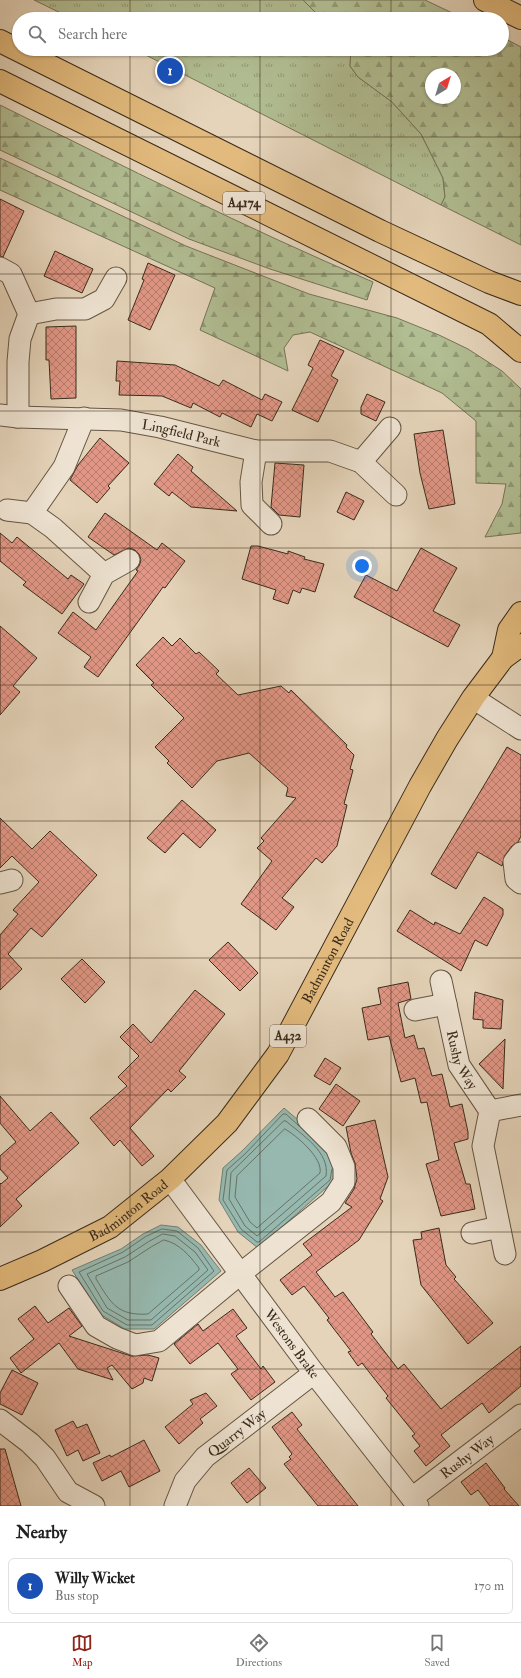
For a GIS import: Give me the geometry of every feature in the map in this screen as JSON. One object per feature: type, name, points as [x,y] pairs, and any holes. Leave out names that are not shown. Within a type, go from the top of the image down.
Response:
[{"type":"main road","points":[[485,0],[521,18]]},
{"type":"main road","name":"A4174","points":[[0,41],[12,47]]},
{"type":"main road","name":"A4174","points":[[30,56],[380,231],[489,282],[521,294]]},
{"type":"main road","name":"A4174","points":[[0,82],[489,324],[521,351]]},
{"type":"main road","name":"Badminton Road","points":[[502,658],[509,630],[521,613]]},
{"type":"main road","name":"Badminton Road","points":[[0,1280],[42,1261],[110,1226],[170,1179],[227,1123],[278,1054],[420,786],[447,739],[473,698],[502,658],[521,645]]},
{"type":"street","points":[[0,268],[11,274],[29,314],[20,339],[18,362],[9,416]]},
{"type":"street","points":[[29,314],[56,309],[85,308],[104,300],[116,278]]},
{"type":"street","name":"Lingfield Park","points":[[9,416],[120,420],[160,427],[256,451],[330,451],[361,462],[396,495]]},
{"type":"street","points":[[32,513],[64,467],[84,418]]},
{"type":"street","points":[[361,462],[390,428]]},
{"type":"street","points":[[256,451],[251,482],[252,505],[271,524]]},
{"type":"street","points":[[7,510],[32,513],[53,528],[70,545],[104,574]]},
{"type":"street","points":[[89,602],[104,574],[129,560]]},
{"type":"street","points":[[473,698],[521,730]]},
{"type":"street","points":[[521,853],[514,862],[516,879],[521,883]]},
{"type":"street","name":"Rushy Way","points":[[442,981],[459,1065],[490,1111]]},
{"type":"street","points":[[415,1010],[446,1004]]},
{"type":"street","points":[[505,1254],[483,1146],[490,1111],[521,1105]]},
{"type":"street","points":[[69,1286],[96,1326],[117,1338],[135,1345],[159,1341],[331,1202],[344,1182],[344,1167],[336,1147],[308,1119]]},
{"type":"street","name":"Westons Brake","points":[[170,1179],[314,1373],[415,1502]]},
{"type":"street","points":[[472,1233],[499,1227]]},
{"type":"street","name":"Quarry Way","points":[[175,1506],[185,1480],[205,1457],[314,1373]]},
{"type":"street","name":"Rushy Way","points":[[415,1502],[521,1415]]},
{"type":"street","points":[[0,1420],[30,1443],[45,1458],[68,1492],[94,1506]]},
{"type":"green space","points":[[34,0],[303,0],[315,12],[59,12]]},
{"type":"green space","points":[[303,0],[425,0],[450,12],[315,12]]},
{"type":"green space","points":[[509,41],[521,47],[521,245],[441,205],[445,197],[443,178],[421,134],[392,102],[358,77],[350,66],[351,56],[509,56]]},
{"type":"green space","points":[[148,56],[351,56],[350,66],[358,77],[392,102],[421,134],[443,178],[445,197],[441,205]]},
{"type":"green space","points":[[0,105],[139,174],[278,240],[373,282],[367,300],[270,269],[189,239],[0,150]]},
{"type":"green space","points":[[0,158],[186,246],[309,294],[397,318],[439,335],[468,349],[502,371],[521,389],[521,533],[485,537],[502,504],[506,484],[476,483],[476,421],[442,393],[310,332],[293,335],[284,348],[288,371],[200,330],[215,288],[0,190]]},
{"type":"water","points":[[284,1108],[325,1143],[336,1168],[334,1181],[258,1248],[238,1232],[219,1200],[223,1168],[242,1151]]},
{"type":"water","points":[[161,1225],[178,1227],[201,1245],[221,1271],[154,1329],[125,1329],[100,1314],[72,1270],[121,1249],[143,1234]]},
{"type":"building","points":[[0,199],[24,211],[3,257],[0,256]]},
{"type":"building","points":[[55,251],[93,269],[82,293],[44,276]]},
{"type":"building","points":[[148,263],[175,275],[150,330],[128,320],[144,280],[142,279]]},
{"type":"building","points":[[76,326],[76,398],[51,399],[49,360],[46,360],[46,327]]},
{"type":"building","points":[[320,340],[344,351],[331,376],[338,380],[318,422],[292,410],[313,368],[308,365]]},
{"type":"building","points":[[117,361],[175,365],[219,386],[223,380],[262,400],[265,394],[282,402],[272,421],[257,414],[251,427],[222,413],[220,417],[193,403],[191,408],[162,396],[119,395],[120,381],[116,381]]},
{"type":"building","points":[[367,394],[385,402],[376,421],[361,414],[361,407]]},
{"type":"building","points":[[443,430],[455,504],[429,509],[420,473],[414,434]]},
{"type":"building","points":[[100,438],[129,463],[108,486],[110,488],[97,503],[70,480],[78,465]]},
{"type":"building","points":[[178,454],[193,467],[191,471],[237,511],[191,507],[172,492],[169,496],[154,484]]},
{"type":"building","points":[[275,463],[304,465],[300,517],[279,515],[271,507]]},
{"type":"building","points":[[346,492],[364,501],[354,520],[337,512]]},
{"type":"building","points":[[105,513],[157,550],[162,543],[185,561],[165,588],[163,587],[98,677],[84,667],[91,657],[58,633],[73,612],[96,630],[138,571],[136,570],[141,560],[139,554],[135,550],[129,548],[114,555],[88,537]]},
{"type":"building","points":[[0,533],[12,543],[17,537],[68,579],[71,575],[84,584],[62,614],[23,585],[26,582],[0,561]]},
{"type":"building","points":[[251,546],[258,546],[288,554],[288,551],[305,557],[304,559],[324,564],[315,592],[302,588],[300,593],[293,590],[288,604],[273,599],[276,590],[242,579]]},
{"type":"building","points":[[421,548],[457,568],[433,611],[460,625],[448,647],[354,597],[366,575],[397,591]]},
{"type":"building","points":[[0,626],[37,658],[13,686],[20,692],[0,715]]},
{"type":"building","points":[[163,637],[172,646],[180,638],[196,654],[199,652],[219,671],[216,674],[238,695],[281,686],[289,693],[291,690],[347,745],[346,747],[354,755],[350,769],[353,770],[344,804],[347,805],[337,846],[322,863],[316,858],[282,898],[294,907],[276,930],[241,904],[272,861],[257,848],[264,841],[261,838],[296,798],[286,796],[288,788],[249,753],[217,761],[192,788],[167,763],[169,761],[155,747],[184,718],[151,685],[154,683],[136,665]]},
{"type":"building","points":[[507,747],[521,755],[521,836],[518,842],[512,846],[505,855],[502,866],[478,852],[456,889],[431,874]]},
{"type":"building","points":[[182,800],[216,830],[200,848],[183,833],[165,853],[147,838]]},
{"type":"building","points":[[0,818],[32,849],[50,831],[97,875],[42,937],[31,928],[8,954],[22,969],[0,990],[0,935],[18,914],[13,910],[39,882],[12,856],[0,868]]},
{"type":"building","points":[[484,897],[503,909],[503,915],[487,946],[475,940],[461,971],[397,931],[410,910],[434,925],[435,922],[460,934]]},
{"type":"building","points":[[228,942],[258,973],[240,991],[209,960]]},
{"type":"building","points":[[82,959],[105,982],[85,1003],[61,979]]},
{"type":"building","points":[[408,982],[411,999],[398,1003],[405,1038],[414,1035],[418,1049],[424,1048],[432,1076],[442,1074],[450,1107],[462,1104],[468,1139],[454,1143],[466,1184],[470,1184],[475,1209],[441,1216],[426,1164],[439,1160],[427,1102],[421,1103],[415,1078],[401,1082],[389,1036],[368,1040],[362,1008],[381,1004],[378,988]]},
{"type":"building","points":[[195,990],[225,1014],[179,1071],[186,1077],[171,1092],[168,1089],[130,1128],[154,1156],[142,1166],[120,1140],[114,1146],[90,1118],[127,1086],[118,1077],[139,1056],[120,1037],[133,1024],[151,1043]]},
{"type":"building","points":[[475,992],[503,1000],[501,1029],[483,1028],[483,1020],[473,1019]]},
{"type":"building","points":[[505,1039],[503,1089],[479,1064]]},
{"type":"building","points":[[325,1058],[341,1068],[330,1085],[314,1076]]},
{"type":"building","points":[[336,1084],[360,1101],[343,1126],[319,1109]]},
{"type":"building","points":[[0,1096],[30,1131],[51,1112],[79,1143],[16,1199],[22,1206],[0,1227],[0,1183],[1,1184],[8,1178],[0,1169],[0,1156],[16,1142],[0,1123]]},
{"type":"building","points":[[375,1120],[388,1177],[380,1199],[383,1201],[359,1240],[316,1272],[335,1297],[343,1292],[373,1332],[371,1334],[398,1369],[404,1364],[441,1409],[521,1346],[521,1386],[489,1413],[482,1403],[441,1435],[450,1446],[426,1466],[414,1451],[420,1446],[412,1436],[415,1434],[386,1398],[388,1396],[362,1363],[358,1366],[348,1352],[351,1351],[327,1320],[329,1318],[304,1286],[292,1295],[280,1280],[312,1255],[303,1244],[352,1207],[345,1203],[354,1189],[357,1179],[355,1163],[351,1153],[346,1127]]},
{"type":"building","points":[[439,1228],[446,1265],[456,1277],[454,1279],[493,1323],[468,1344],[421,1285],[413,1240],[422,1239],[421,1232]]},
{"type":"building","points":[[35,1306],[48,1323],[69,1308],[82,1326],[69,1336],[131,1356],[148,1355],[159,1358],[152,1381],[144,1378],[143,1383],[132,1389],[112,1365],[107,1368],[113,1380],[78,1369],[59,1343],[21,1373],[10,1358],[34,1339],[18,1319]]},
{"type":"building","points":[[233,1309],[247,1328],[236,1336],[261,1369],[263,1366],[275,1382],[251,1400],[231,1374],[238,1369],[218,1343],[190,1364],[174,1344],[198,1324],[203,1331]]},
{"type":"building","points":[[12,1370],[38,1383],[22,1415],[0,1404],[0,1393]]},
{"type":"building","points":[[206,1393],[217,1406],[200,1419],[203,1423],[179,1444],[165,1427],[193,1404],[190,1400]]},
{"type":"building","points":[[292,1412],[302,1425],[297,1429],[358,1506],[318,1506],[284,1464],[291,1459],[289,1457],[292,1454],[272,1427]]},
{"type":"building","points":[[73,1421],[77,1428],[87,1424],[100,1453],[83,1461],[78,1450],[67,1456],[55,1430]]},
{"type":"building","points":[[144,1440],[160,1471],[129,1487],[121,1471],[102,1481],[93,1463],[110,1455],[111,1457]]},
{"type":"building","points":[[0,1449],[5,1449],[21,1506],[0,1506]]},
{"type":"building","points":[[486,1463],[505,1488],[504,1489],[519,1506],[490,1506],[478,1490],[471,1495],[461,1482]]},
{"type":"building","points":[[249,1468],[266,1488],[247,1503],[231,1483]]},
{"type":"place","name":"Willy Wicket","points":[[170,71]]}]
